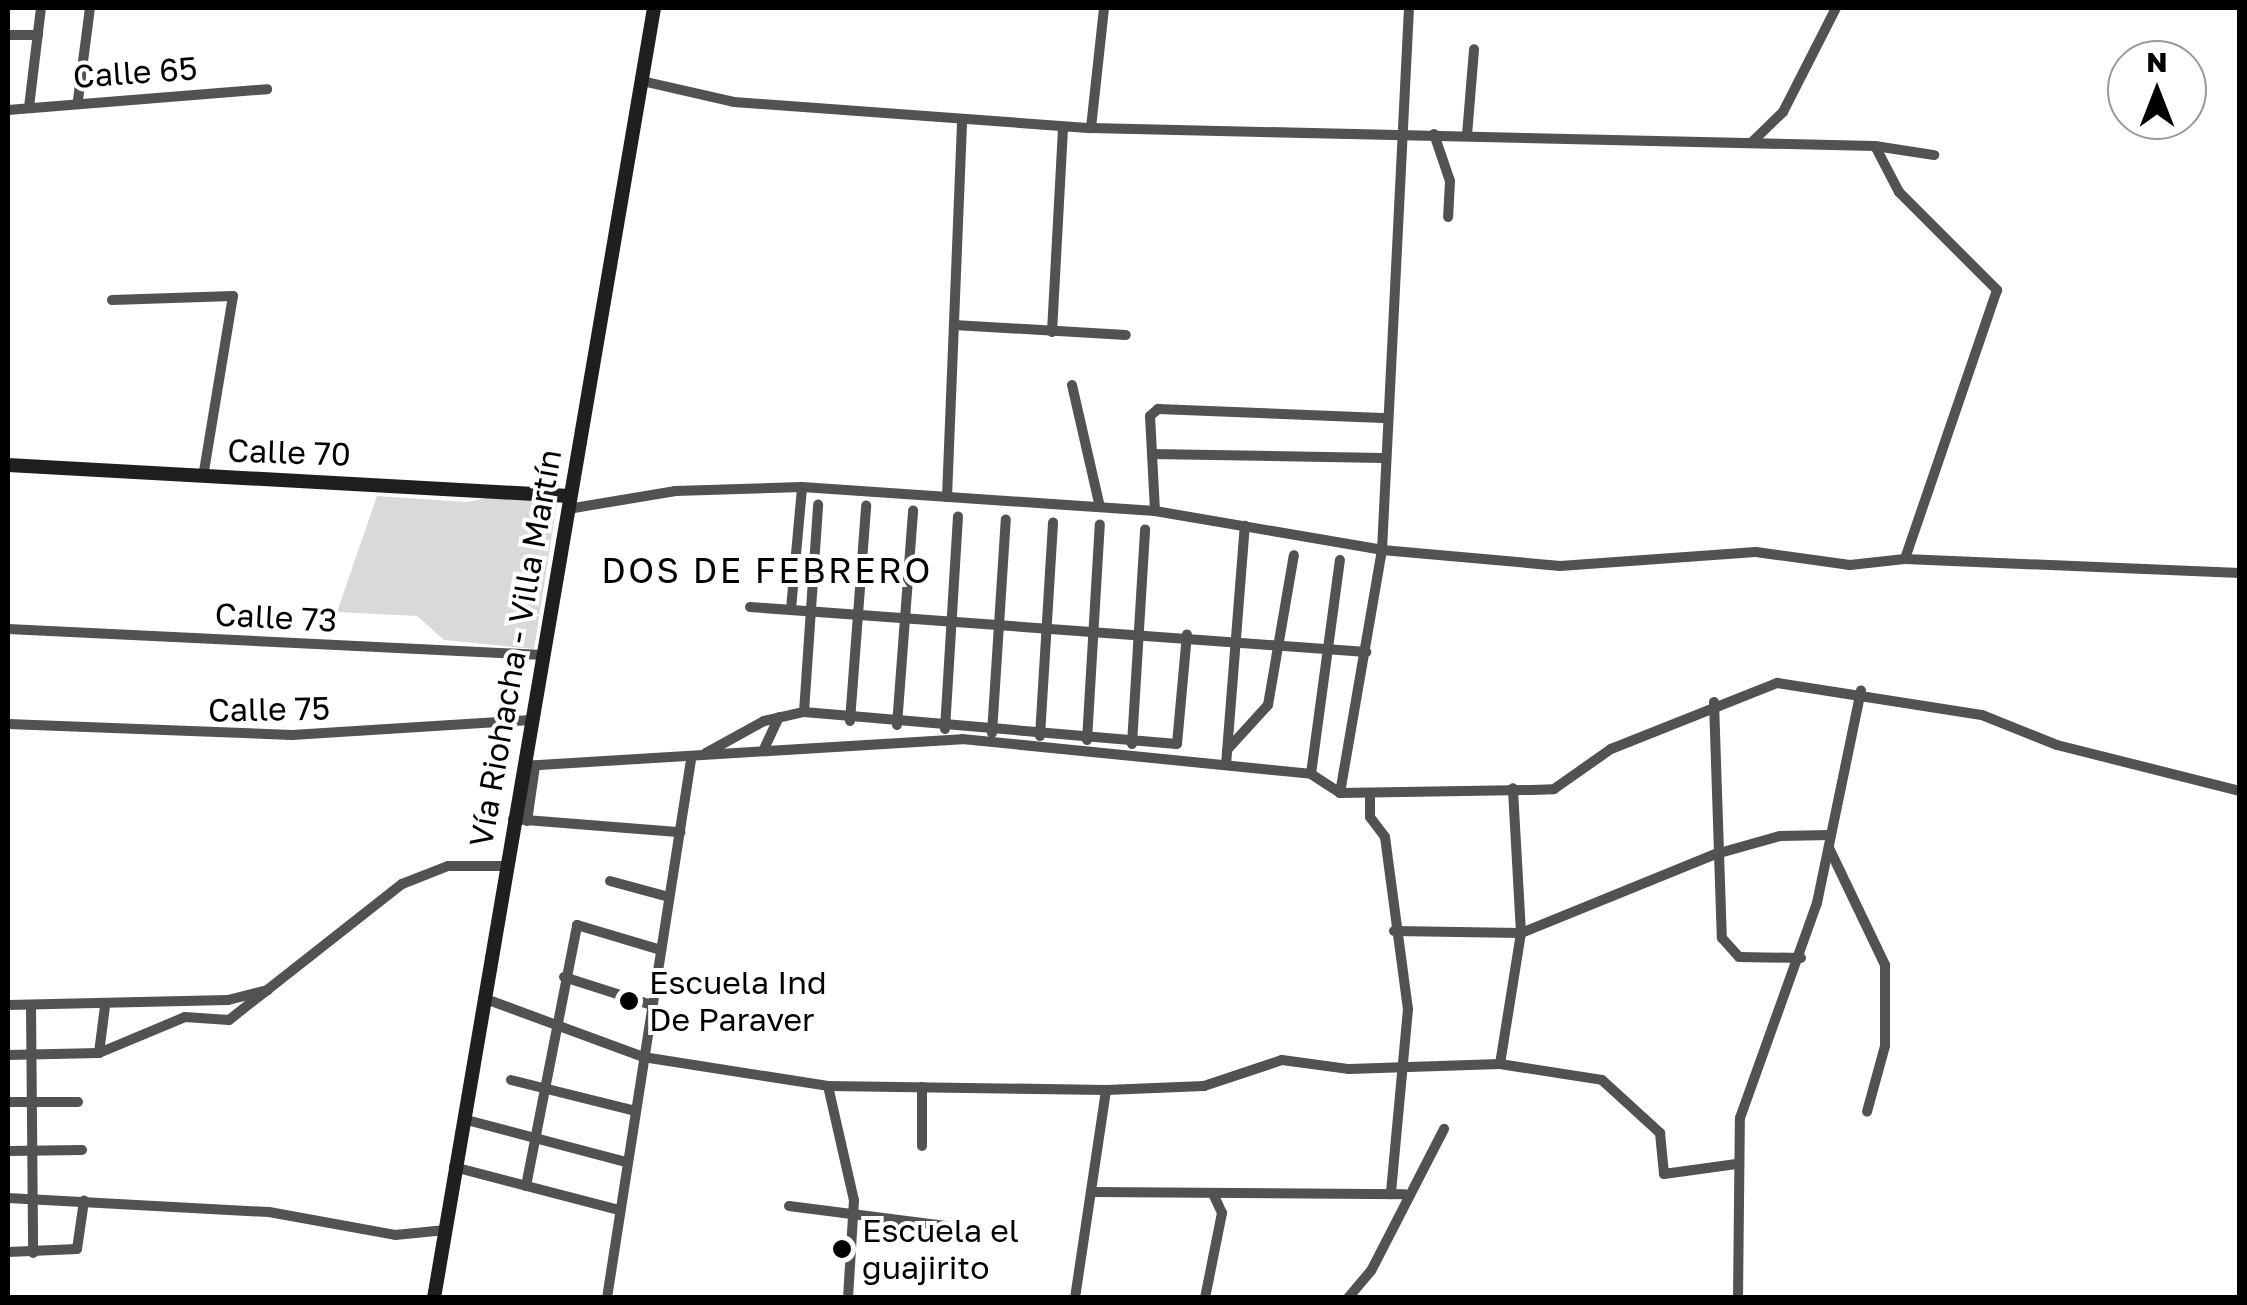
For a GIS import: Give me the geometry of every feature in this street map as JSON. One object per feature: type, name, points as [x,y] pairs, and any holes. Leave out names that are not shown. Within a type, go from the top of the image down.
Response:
[{"type":"main road","name":"Vía Riohacha - Villa Martín","points":[[434,1298],[505,866],[520,820],[529,766],[530,720],[654,8]]},
{"type":"main road","name":"Calle 70","points":[[8,464],[568,502]]},
{"type":"street","points":[[28,107],[41,8]]},
{"type":"street","points":[[78,100],[90,8]]},
{"type":"street","points":[[1091,128],[1104,8]]},
{"type":"street","points":[[1340,793],[1382,550],[1383,418],[1409,8]]},
{"type":"street","points":[[1751,142],[1782,112],[1836,8]]},
{"type":"street","points":[[8,35],[38,34]]},
{"type":"street","points":[[1467,135],[1474,49]]},
{"type":"street","points":[[642,82],[734,102],[1091,128],[1876,146],[1934,155]]},
{"type":"street","name":"Calle 65","points":[[8,110],[78,100],[267,89]]},
{"type":"street","points":[[947,496],[962,119]]},
{"type":"street","points":[[1052,332],[1063,126]]},
{"type":"street","points":[[1434,134],[1450,180],[1448,217]]},
{"type":"street","points":[[1876,146],[1900,192],[1997,290],[1905,559]]},
{"type":"street","points":[[112,300],[233,296],[204,477]]},
{"type":"street","points":[[954,325],[1126,334]]},
{"type":"street","points":[[1072,385],[1100,507]]},
{"type":"street","points":[[1155,511],[1152,454],[1158,409],[1383,418]]},
{"type":"street","points":[[1152,454],[1383,458]]},
{"type":"street","points":[[568,502],[675,492],[802,487],[1155,511],[1382,550],[1560,566],[1756,552],[1850,565],[1905,559],[2240,573]]},
{"type":"street","points":[[791,609],[802,487]]},
{"type":"street","points":[[804,712],[807,610],[818,504]]},
{"type":"street","points":[[850,721],[866,506]]},
{"type":"street","points":[[897,725],[913,512]]},
{"type":"street","points":[[945,729],[958,516]]},
{"type":"street","points":[[992,732],[1006,519]]},
{"type":"street","points":[[1040,736],[1053,522]]},
{"type":"street","points":[[1086,740],[1100,524]]},
{"type":"street","points":[[1226,765],[1246,526]]},
{"type":"street","points":[[1132,744],[1146,529]]},
{"type":"street","points":[[1228,750],[1268,705],[1283,642],[1294,554]]},
{"type":"street","points":[[1311,774],[1340,560]]},
{"type":"street","points":[[750,606],[1236,637],[1366,652]]},
{"type":"street","name":"Calle 73","points":[[8,629],[542,655]]},
{"type":"street","points":[[529,766],[691,760],[778,717],[804,712],[850,721],[1132,744],[1176,744],[1187,634]]},
{"type":"street","points":[[703,755],[962,739],[1311,774],[1340,793],[1554,789],[1611,749],[1714,702],[1777,682],[1861,692],[1982,715],[2057,745],[2240,791]]},
{"type":"street","points":[[1738,1298],[1736,1164],[1740,1118],[1801,958],[1861,692]]},
{"type":"street","points":[[1714,702],[1716,854],[1722,938],[1740,958],[1801,958]]},
{"type":"street","points":[[764,749],[778,717]]},
{"type":"street","name":"Calle 75","points":[[8,724],[292,735],[530,720]]},
{"type":"street","points":[[607,1298],[691,760]]},
{"type":"street","points":[[1500,1064],[1521,932],[1513,788]]},
{"type":"street","points":[[1370,794],[1370,818],[1385,837],[1394,931],[1408,1009],[1400,1063],[1391,1194]]},
{"type":"street","points":[[520,820],[680,832]]},
{"type":"street","points":[[1394,931],[1521,932],[1716,854],[1780,836],[1830,842]]},
{"type":"street","points":[[1830,842],[1885,965],[1885,1046],[1867,1112]]},
{"type":"street","points":[[8,1055],[99,1053],[185,1018],[229,1020],[402,884],[448,866],[505,866]]},
{"type":"street","points":[[610,881],[669,897]]},
{"type":"street","points":[[526,1186],[577,925],[660,950]]},
{"type":"street","points":[[564,977],[652,1005]]},
{"type":"street","points":[[8,1005],[105,1006],[268,990]]},
{"type":"street","points":[[483,998],[555,1028],[643,1057],[828,1086],[1106,1090],[1204,1086],[1282,1060],[1349,1069],[1400,1063],[1500,1064],[1602,1080],[1660,1133],[1664,1174],[1736,1164]]},
{"type":"street","points":[[30,1006],[32,1252]]},
{"type":"street","points":[[99,1053],[105,1006]]},
{"type":"street","points":[[511,1080],[635,1111]]},
{"type":"street","points":[[828,1086],[853,1218],[849,1297]]},
{"type":"street","points":[[922,1087],[922,1146]]},
{"type":"street","points":[[1075,1298],[1106,1090]]},
{"type":"street","points":[[8,1102],[78,1102]]},
{"type":"street","points":[[463,1118],[626,1162]]},
{"type":"street","points":[[1348,1298],[1371,1271],[1406,1194],[1444,1129]]},
{"type":"street","points":[[8,1151],[82,1150]]},
{"type":"street","points":[[454,1167],[618,1210]]},
{"type":"street","points":[[1093,1192],[1406,1194]]},
{"type":"street","points":[[1205,1298],[1222,1213],[1214,1194]]},
{"type":"street","points":[[8,1198],[269,1212],[396,1235],[446,1230]]},
{"type":"street","points":[[8,1252],[77,1249],[84,1201]]},
{"type":"street","points":[[789,1206],[853,1218],[946,1226]]},
{"type":"shaded area","points":[[506,494],[557,503],[534,649],[444,640],[417,616],[337,612],[377,496],[467,502]]},
{"type":"place","name":"Escuela Ind De Paraver","points":[[629,1001]]},
{"type":"place","name":"Escuela el guajirito","points":[[842,1249]]},
{"type":"district","name":"DOS DE FEBRERO","points":[[767,570]]}]
